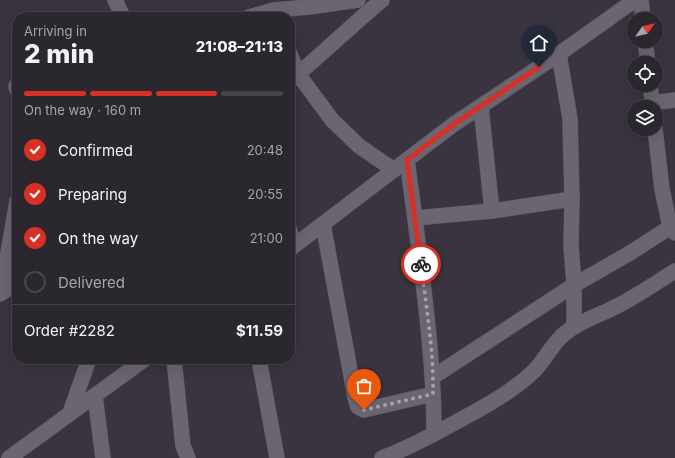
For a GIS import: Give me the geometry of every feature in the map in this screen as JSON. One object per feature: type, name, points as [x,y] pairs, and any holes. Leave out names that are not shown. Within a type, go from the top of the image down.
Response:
[{"type":"street","points":[[115,0],[121,12]]},
{"type":"street","points":[[265,12],[275,9],[358,0]]},
{"type":"street","points":[[295,76],[351,25],[382,0]]},
{"type":"street","points":[[295,245],[454,124],[559,54],[634,0]]},
{"type":"street","points":[[641,0],[642,12]]},
{"type":"street","points":[[559,54],[570,119],[572,198],[571,245],[574,285],[574,326]]},
{"type":"street","points":[[295,78],[345,134],[359,146],[394,170]]},
{"type":"street","points":[[663,103],[675,100]]},
{"type":"street","points":[[481,107],[492,211]]},
{"type":"street","points":[[433,377],[574,285],[673,228],[662,189],[657,136]]},
{"type":"street","points":[[407,160],[433,377],[434,434]]},
{"type":"street","points":[[415,218],[492,211],[572,198]]},
{"type":"street","points":[[323,224],[355,397],[358,406],[364,410],[433,394]]},
{"type":"street","points":[[0,293],[12,228]]},
{"type":"street","points":[[382,458],[404,450],[481,409],[518,385],[535,370],[555,343],[574,326],[616,307],[675,271]]},
{"type":"street","points":[[0,293],[12,286]]},
{"type":"street","points":[[70,413],[87,364]]},
{"type":"street","points":[[10,458],[138,364]]},
{"type":"street","points":[[175,364],[183,446],[188,458]]},
{"type":"street","points":[[260,364],[277,458]]},
{"type":"street","points":[[95,396],[103,458]]},
{"type":"way so far","points":[[364,410],[404,402],[433,394],[431,354],[421,264]]},
{"type":"route","points":[[421,264],[407,160],[454,124],[539,67]]}]
